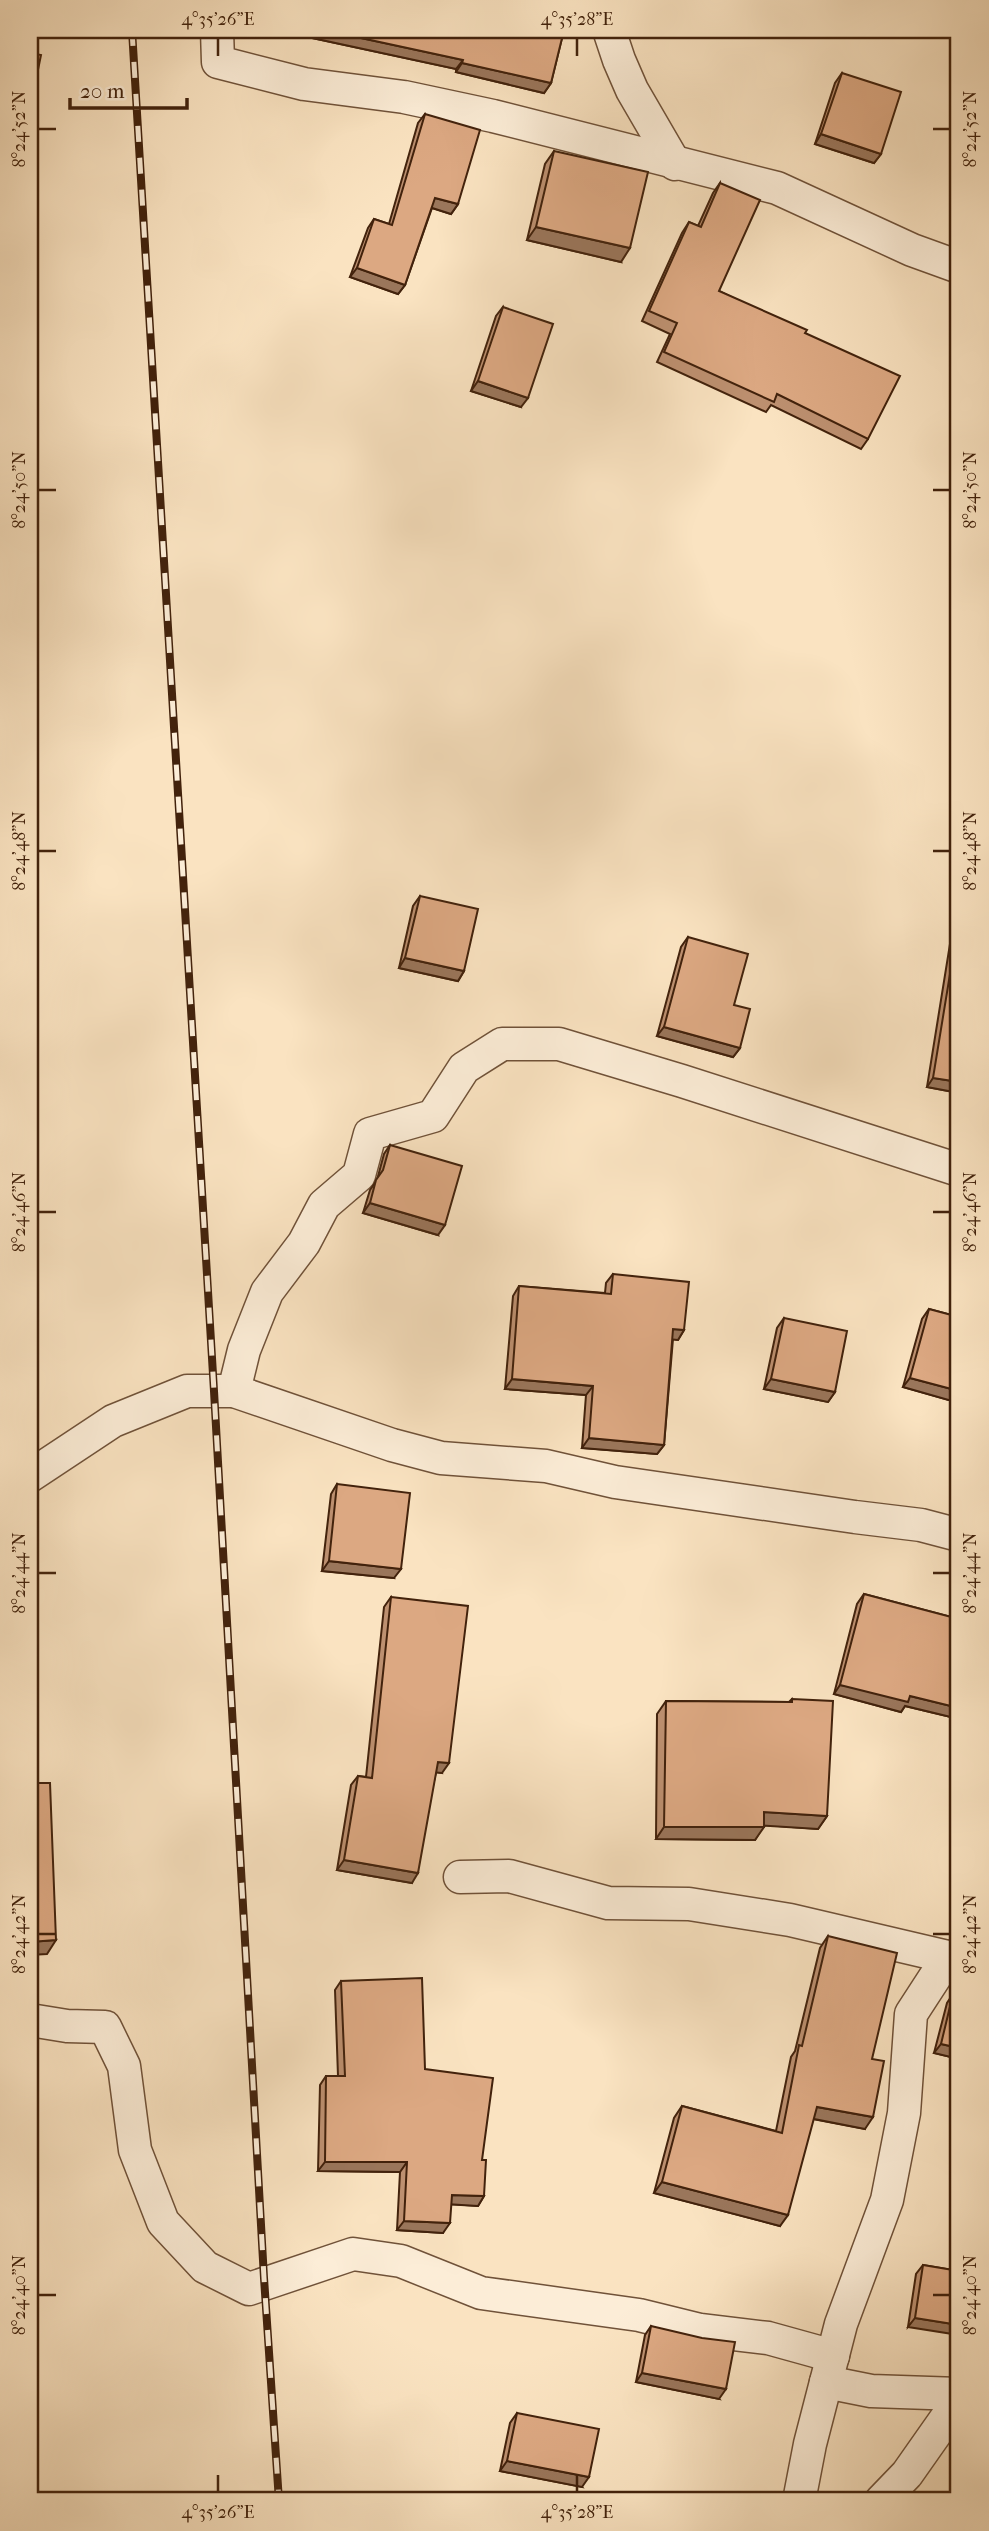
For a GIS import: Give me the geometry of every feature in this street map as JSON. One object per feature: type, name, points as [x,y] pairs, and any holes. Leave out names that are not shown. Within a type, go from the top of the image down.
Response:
[{"type":"street","points":[[217,30],[218,62],[304,84],[404,97],[493,116],[777,188],[912,250],[959,267]]},
{"type":"street","points":[[609,30],[632,90],[675,164]]},
{"type":"street","points":[[234,1391],[244,1350],[267,1292],[304,1243],[324,1205],[359,1175],[370,1134],[433,1116],[464,1068],[502,1044],[559,1044],[959,1171]]},
{"type":"street","points":[[30,1476],[113,1421],[187,1391],[234,1391],[392,1445],[441,1458],[546,1466],[615,1482],[921,1525],[959,1535]]},
{"type":"street","points":[[460,1877],[509,1876],[608,1903],[689,1904],[790,1920],[954,1958],[911,2014],[904,2113],[887,2200],[841,2325],[810,2444],[799,2501]]},
{"type":"street","points":[[30,2020],[105,2028],[124,2066],[135,2150],[163,2222],[205,2267],[249,2289],[353,2254],[401,2261],[481,2293],[639,2315],[700,2330],[768,2338],[871,2391],[959,2394]]},
{"type":"street","points":[[881,2501],[907,2474],[959,2400]]},
{"type":"building","points":[[324,30],[564,30],[551,83],[462,63],[463,60]]},
{"type":"building","points":[[30,53],[41,55],[30,109]]},
{"type":"building","points":[[842,73],[901,92],[881,154],[821,134]]},
{"type":"building","points":[[425,114],[480,130],[458,204],[435,198],[405,285],[357,268],[374,219],[392,225]]},
{"type":"building","points":[[554,151],[648,172],[630,248],[536,227]]},
{"type":"building","points":[[720,183],[760,200],[719,291],[807,330],[805,333],[900,376],[868,439],[777,394],[774,402],[664,352],[677,323],[649,311],[689,222],[701,227]]},
{"type":"building","points":[[503,307],[553,324],[528,398],[478,381]]},
{"type":"building","points":[[420,896],[478,909],[464,971],[405,958]]},
{"type":"building","points":[[959,919],[959,1082],[933,1078]]},
{"type":"building","points":[[688,937],[748,954],[734,1005],[750,1009],[740,1048],[664,1027]]},
{"type":"building","points":[[390,1145],[462,1166],[445,1225],[370,1203]]},
{"type":"building","points":[[613,1274],[689,1282],[684,1330],[673,1329],[664,1445],[589,1438],[593,1386],[512,1379],[519,1286],[611,1294]]},
{"type":"building","points":[[929,1309],[959,1317],[959,1391],[910,1378]]},
{"type":"building","points":[[784,1318],[847,1331],[835,1392],[771,1379]]},
{"type":"building","points":[[337,1484],[410,1493],[401,1569],[329,1561]]},
{"type":"building","points":[[864,1594],[959,1619],[959,1708],[910,1696],[908,1702],[840,1685]]},
{"type":"building","points":[[391,1597],[468,1606],[449,1763],[438,1762],[418,1873],[344,1860],[358,1776],[372,1778]]},
{"type":"building","points":[[792,1699],[833,1701],[827,1816],[764,1812],[764,1827],[664,1827],[666,1701],[792,1702]]},
{"type":"building","points":[[30,1783],[50,1783],[56,1940],[30,1942]]},
{"type":"building","points":[[828,1936],[897,1953],[872,2059],[884,2061],[873,2117],[817,2107],[788,2215],[662,2182],[682,2106],[782,2133],[799,2045],[802,2046]]},
{"type":"building","points":[[422,1978],[425,2069],[493,2078],[482,2160],[486,2160],[484,2196],[452,2195],[450,2223],[404,2221],[407,2162],[325,2162],[326,2076],[345,2076],[341,1981]]},
{"type":"building","points":[[953,1994],[959,1995],[959,2048],[941,2044]]},
{"type":"building","points":[[923,2265],[959,2271],[959,2325],[915,2318]]},
{"type":"building","points":[[651,2326],[702,2338],[735,2342],[726,2389],[642,2373]]},
{"type":"building","points":[[517,2413],[599,2429],[589,2477],[507,2461]]},
{"type":"railway","points":[[132,30],[279,2501]]}]
